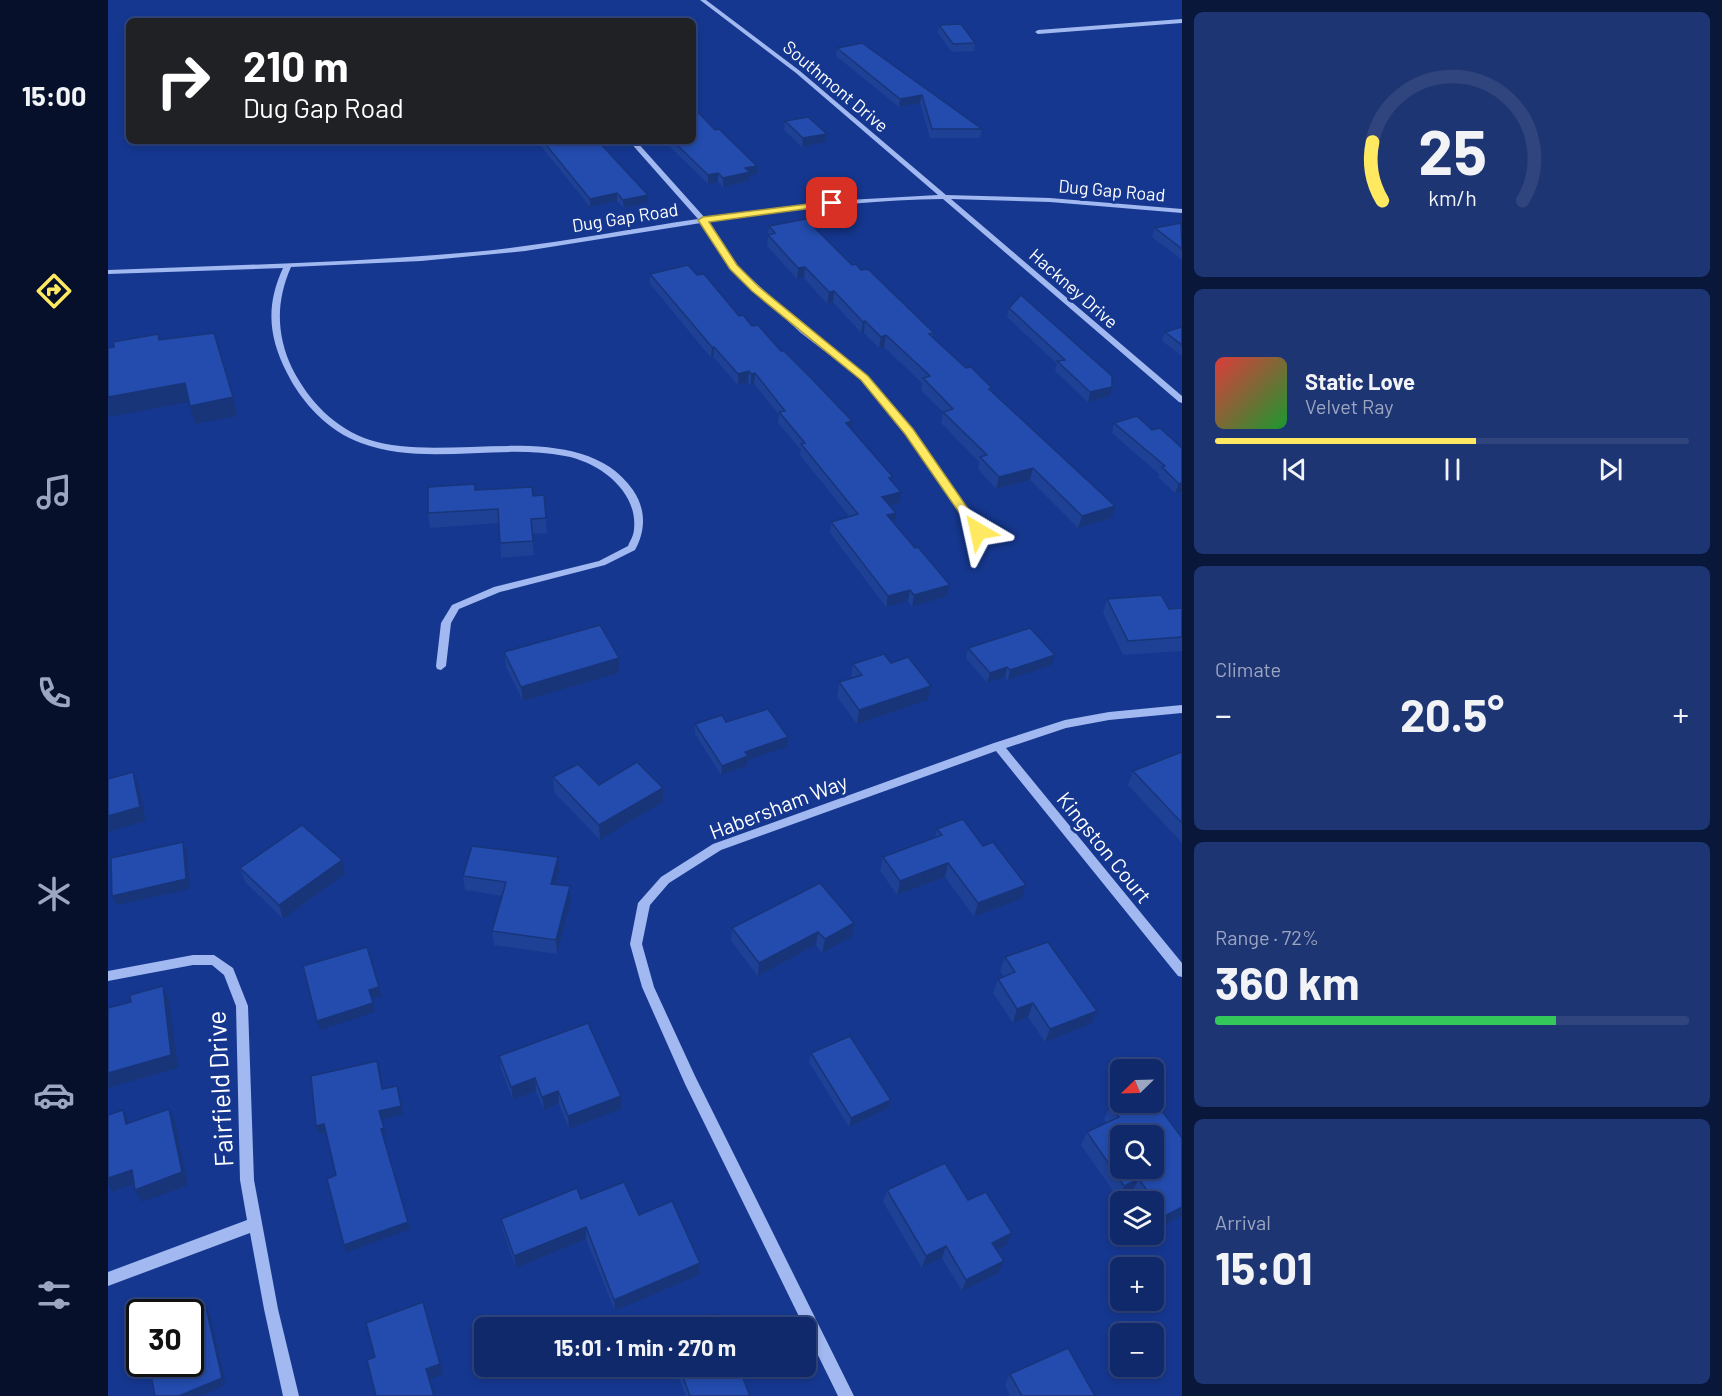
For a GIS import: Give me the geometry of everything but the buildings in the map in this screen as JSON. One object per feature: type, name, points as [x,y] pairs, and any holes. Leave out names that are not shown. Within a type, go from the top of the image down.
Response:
[{"type":"street","name":"Southmont Drive","points":[[703,0],[798,72],[947,199]]},
{"type":"street","points":[[1038,32],[1182,21]]},
{"type":"street","points":[[635,144],[703,220],[734,267],[756,289],[864,378],[909,432],[978,531]]},
{"type":"street","name":"Dug Gap Road","points":[[108,272],[288,266],[526,249],[703,220],[832,203],[901,198],[1024,198],[1182,211]]},
{"type":"street","name":"Hackney Drive","points":[[947,199],[1182,400]]},
{"type":"street","points":[[288,266],[278,287],[274,322],[278,344],[290,371],[313,406],[339,431],[379,446],[433,450],[517,449],[566,453],[592,462],[616,477],[633,497],[639,529],[632,548],[602,564],[497,589],[455,607],[446,623],[441,666]]},
{"type":"street","name":"Habersham Way","points":[[846,1396],[690,1080],[648,987],[636,944],[644,903],[665,880],[717,848],[998,746],[1065,724],[1109,716],[1182,709]]},
{"type":"street","name":"Kingston Court","points":[[998,746],[1182,972]]},
{"type":"street","name":"Fairfield Drive","points":[[108,976],[193,960],[214,960],[229,972],[242,1006],[247,1180],[270,1309],[291,1396]]},
{"type":"street","points":[[108,1279],[255,1224]]},
{"type":"route","points":[[832,203],[703,220],[734,267],[756,289],[804,331],[864,378],[909,432],[978,531]]}]
